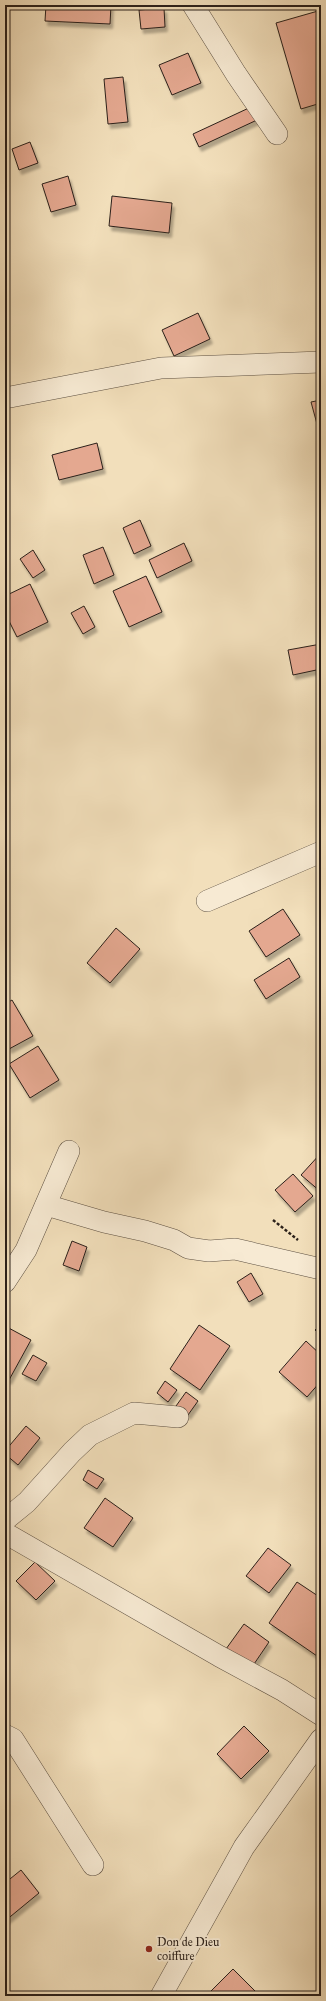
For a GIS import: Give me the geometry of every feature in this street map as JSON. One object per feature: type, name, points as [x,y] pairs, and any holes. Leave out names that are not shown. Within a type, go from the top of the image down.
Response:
[{"type":"street","points":[[193,5],[236,74],[278,134]]},
{"type":"street","points":[[5,398],[161,368],[321,362]]},
{"type":"street","points":[[207,901],[321,852]]},
{"type":"street","points":[[5,1282],[26,1250],[69,1151]]},
{"type":"street","points":[[46,1205],[104,1222],[145,1230],[174,1240],[188,1248],[209,1250],[235,1249],[321,1269]]},
{"type":"street","points":[[5,1520],[27,1502],[72,1452],[90,1436],[134,1413],[178,1417]]},
{"type":"street","points":[[5,1533],[219,1656],[282,1690],[321,1715]]},
{"type":"street","points":[[5,1735],[13,1739],[93,1865]]},
{"type":"street","points":[[161,1996],[244,1847],[321,1739]]},
{"type":"building","points":[[46,5],[111,5],[110,24],[45,21]]},
{"type":"building","points":[[164,8],[165,27],[141,29],[139,10]]},
{"type":"building","points":[[318,11],[321,22],[321,103],[301,109],[276,23]]},
{"type":"building","points":[[188,53],[201,83],[172,95],[159,65]]},
{"type":"building","points":[[123,77],[128,122],[108,124],[104,79]]},
{"type":"building","points":[[251,107],[257,120],[199,147],[193,134]]},
{"type":"building","points":[[30,142],[38,163],[19,170],[12,149]]},
{"type":"building","points":[[68,176],[76,205],[51,212],[42,184]]},
{"type":"building","points":[[112,196],[172,203],[169,233],[109,226]]},
{"type":"building","points":[[198,313],[210,339],[174,356],[162,330]]},
{"type":"building","points":[[321,400],[321,435],[320,435],[311,402]]},
{"type":"building","points":[[97,443],[103,469],[59,480],[52,455]]},
{"type":"building","points":[[140,520],[151,546],[134,554],[123,528]]},
{"type":"building","points":[[184,543],[192,561],[157,578],[149,560]]},
{"type":"building","points":[[103,547],[114,575],[94,584],[83,555]]},
{"type":"building","points":[[33,550],[45,570],[33,578],[20,559]]},
{"type":"building","points":[[146,576],[162,612],[129,627],[113,591]]},
{"type":"building","points":[[30,584],[48,622],[17,637],[5,613],[5,596]]},
{"type":"building","points":[[84,606],[95,627],[83,634],[71,613]]},
{"type":"building","points":[[321,607],[321,636],[319,636]]},
{"type":"building","points":[[321,644],[321,669],[293,675],[288,650]]},
{"type":"building","points":[[283,909],[300,935],[266,957],[249,931]]},
{"type":"building","points":[[116,928],[140,949],[110,983],[87,963]]},
{"type":"building","points":[[289,958],[300,977],[266,999],[254,980]]},
{"type":"building","points":[[12,1000],[33,1036],[9,1049],[5,1041],[5,1004]]},
{"type":"building","points":[[38,1046],[59,1080],[30,1098],[9,1064]]},
{"type":"building","points":[[321,1153],[321,1192],[301,1175]]},
{"type":"building","points":[[293,1174],[313,1196],[295,1212],[275,1190]]},
{"type":"building","points":[[72,1241],[87,1247],[79,1271],[63,1265]]},
{"type":"building","points":[[251,1273],[263,1294],[249,1302],[237,1282]]},
{"type":"building","points":[[321,1324],[321,1336],[315,1330]]},
{"type":"building","points":[[199,1325],[230,1346],[200,1390],[170,1369]]},
{"type":"building","points":[[5,1326],[31,1340],[9,1380],[5,1378]]},
{"type":"building","points":[[306,1341],[321,1355],[321,1381],[307,1397],[279,1372]]},
{"type":"building","points":[[33,1355],[47,1363],[36,1381],[22,1374]]},
{"type":"building","points":[[165,1381],[177,1390],[168,1402],[157,1393]]},
{"type":"building","points":[[186,1392],[198,1401],[188,1415],[176,1406]]},
{"type":"building","points":[[26,1426],[40,1438],[18,1465],[5,1454],[5,1451]]},
{"type":"building","points":[[88,1470],[104,1479],[97,1489],[83,1480]]},
{"type":"building","points":[[105,1498],[133,1518],[113,1547],[84,1528]]},
{"type":"building","points":[[268,1548],[291,1565],[269,1593],[246,1576]]},
{"type":"building","points":[[35,1562],[55,1581],[36,1600],[16,1581]]},
{"type":"building","points":[[297,1582],[321,1598],[321,1651],[317,1656],[269,1623]]},
{"type":"building","points":[[244,1624],[269,1642],[252,1667],[226,1649]]},
{"type":"building","points":[[244,1726],[269,1751],[241,1779],[217,1754]]},
{"type":"building","points":[[21,1870],[39,1893],[5,1921],[5,1883]]},
{"type":"building","points":[[233,1969],[260,1996],[211,1996],[211,1991]]},
{"type":"place","name":"Don de Dieu coiffure","points":[[149,1949]]}]
